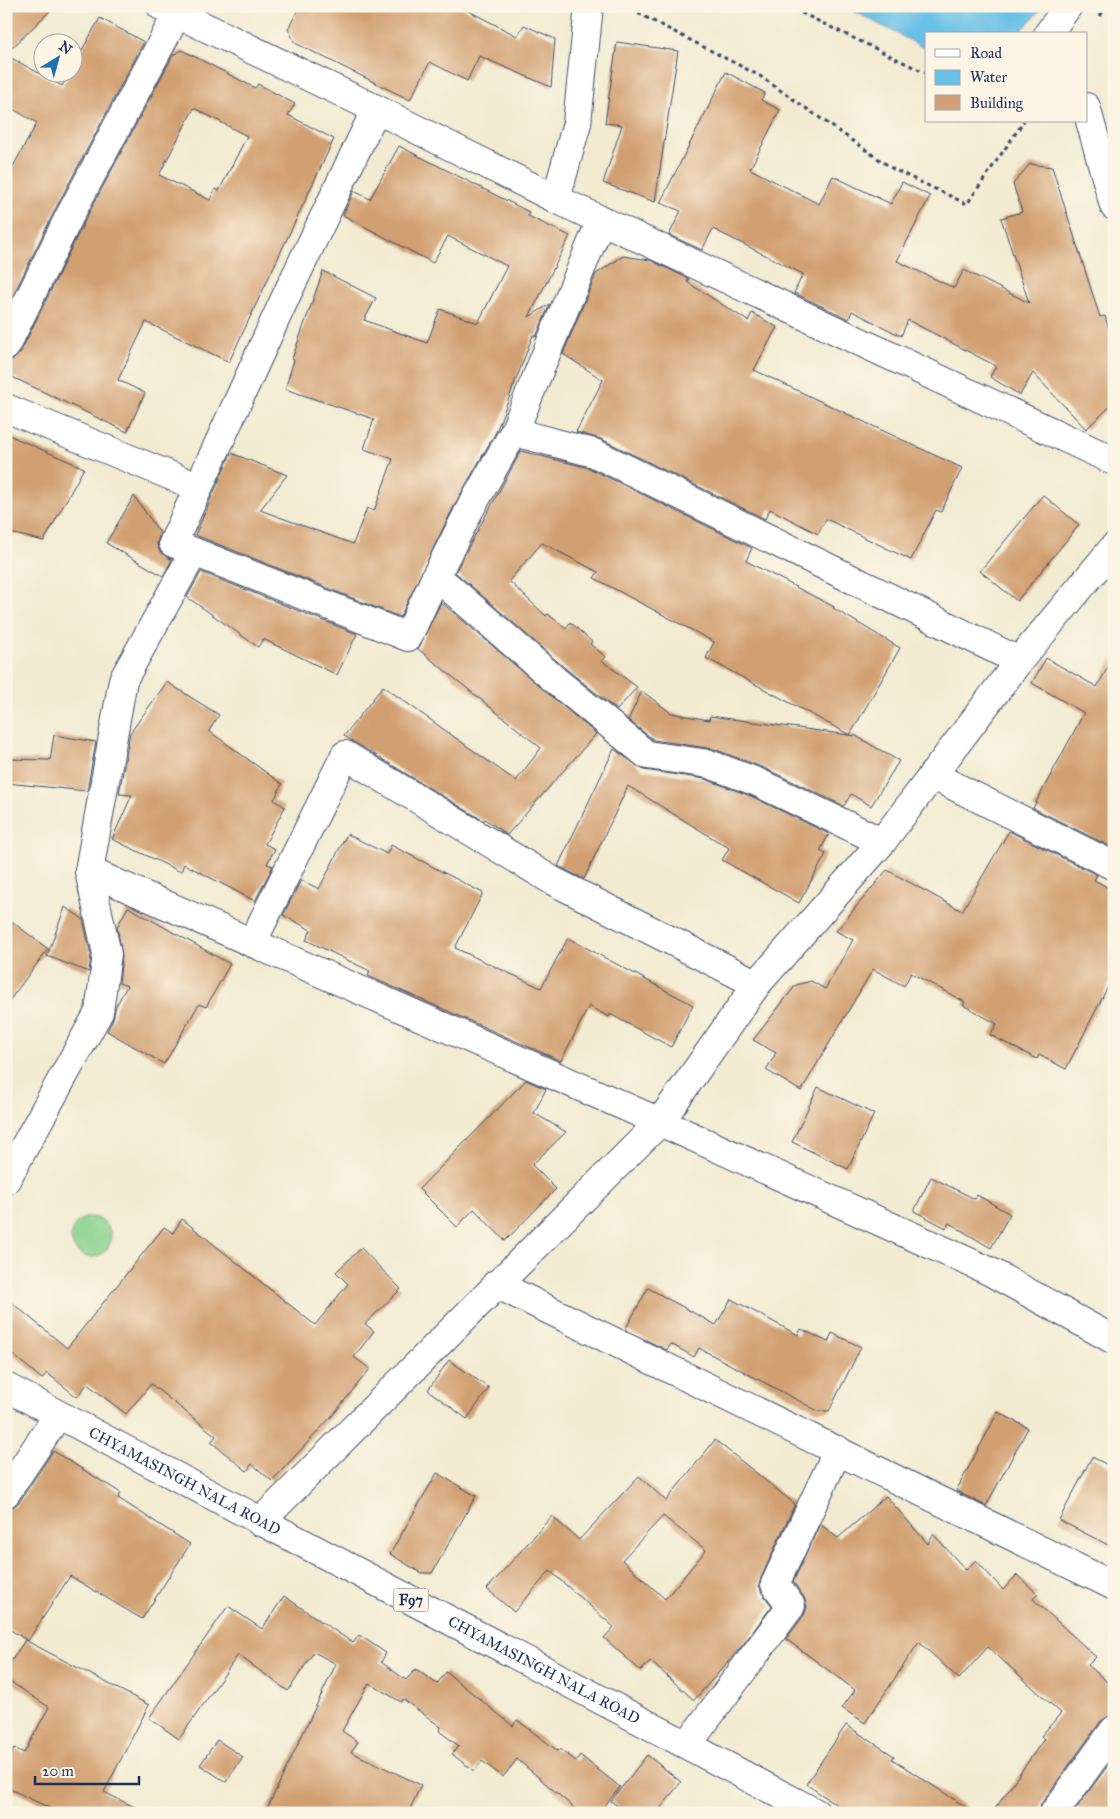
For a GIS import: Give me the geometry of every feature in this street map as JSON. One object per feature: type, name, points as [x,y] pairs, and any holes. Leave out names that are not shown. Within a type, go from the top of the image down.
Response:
[{"type":"street","points":[[556,199],[577,124],[589,6]]},
{"type":"street","points":[[1049,32],[1068,6]]},
{"type":"street","points":[[6,346],[169,10],[376,109],[556,199],[1114,461]]},
{"type":"street","points":[[376,109],[173,543],[408,637],[470,509],[514,432],[601,220]]},
{"type":"street","points":[[1088,114],[1114,206]]},
{"type":"street","points":[[6,408],[198,487]]},
{"type":"street","points":[[514,432],[594,453],[1019,661]]},
{"type":"street","points":[[260,1522],[660,1122],[757,984],[882,842],[1019,661],[1114,547]]},
{"type":"street","points":[[6,1180],[99,1012],[107,954],[89,871],[123,680],[194,552]]},
{"type":"street","points":[[436,576],[555,680],[647,755],[717,767],[757,782],[882,842]]},
{"type":"street","points":[[252,943],[345,754],[553,881],[757,984]]},
{"type":"street","points":[[932,775],[1114,866]]},
{"type":"street","points":[[89,871],[660,1122],[989,1271],[1114,1340]]},
{"type":"street","points":[[496,1284],[1114,1586]]},
{"type":"street","name":"CHYAMASINGH NALA ROAD","points":[[6,1386],[260,1522],[816,1813]]},
{"type":"street","points":[[6,1493],[58,1415]]},
{"type":"street","points":[[687,1745],[791,1606],[775,1584],[838,1450]]},
{"type":"street","points":[[1054,1813],[1114,1730]]},
{"type":"path","points":[[624,6],[760,76],[892,169],[967,204],[1023,122]]},
{"type":"path","points":[[787,6],[925,73]]},
{"type":"green space","points":[[95,1217],[102,1220],[108,1226],[111,1237],[110,1245],[102,1254],[95,1257],[87,1257],[80,1254],[72,1245],[71,1233],[74,1226],[83,1218]]},
{"type":"water","points":[[844,6],[1044,6],[1020,32],[925,32],[925,46],[921,46]]},
{"type":"building","points":[[6,6],[55,6],[6,54]]},
{"type":"building","points":[[300,6],[459,6],[517,36],[524,25],[555,39],[551,87],[479,56],[467,81],[430,62],[410,100],[295,43],[288,29]]},
{"type":"building","points":[[100,18],[144,42],[56,208],[6,310],[6,179],[37,123],[6,105],[6,55],[32,69],[32,82],[55,82],[62,86],[64,82],[82,82],[82,50]]},
{"type":"building","points":[[617,42],[678,51],[655,202],[603,183],[622,125],[605,123]]},
{"type":"building","points":[[182,50],[255,88],[258,84],[295,104],[288,115],[334,139],[229,362],[146,322],[118,380],[145,393],[127,432],[6,374],[6,361],[14,359],[20,353],[84,222],[173,55]],"holes":[[[194,108],[247,136],[219,191],[215,189],[210,200],[159,175]]]},
{"type":"building","points":[[726,72],[765,93],[761,100],[780,110],[750,169],[819,204],[833,176],[891,204],[902,182],[930,196],[897,261],[954,288],[964,270],[1029,303],[1001,218],[1022,212],[1013,184],[1030,164],[1052,167],[1100,317],[1105,316],[1114,347],[1114,403],[1086,429],[1033,373],[1020,395],[990,377],[996,366],[908,320],[901,336],[852,311],[849,319],[794,293],[803,274],[713,229],[702,250],[669,235],[681,211],[660,203]]},
{"type":"building","points":[[399,146],[529,212],[528,216],[570,236],[529,317],[550,304],[536,337],[533,335],[496,432],[456,502],[400,617],[195,535],[231,453],[287,475],[260,510],[353,544],[367,508],[374,511],[393,459],[364,449],[374,419],[285,389],[294,360],[292,359],[323,271],[376,298],[364,320],[427,343],[440,309],[478,323],[507,266],[448,236],[433,263],[343,215],[354,191],[370,199]]},
{"type":"building","points":[[623,256],[650,260],[689,279],[687,282],[748,321],[752,313],[777,327],[754,370],[962,468],[941,512],[936,510],[911,560],[826,519],[818,534],[770,509],[765,519],[601,439],[576,432],[603,380],[563,354],[596,274]]},
{"type":"building","points":[[6,434],[84,468],[44,541],[6,532]]},
{"type":"building","points":[[521,451],[589,468],[752,548],[746,561],[834,607],[900,648],[850,735],[706,658],[714,642],[594,578],[598,572],[542,543],[509,581],[546,616],[548,614],[566,629],[570,622],[592,642],[590,644],[606,657],[602,661],[637,687],[617,710],[565,668],[455,572]]},
{"type":"building","points":[[1043,495],[1079,525],[1017,601],[980,571]]},
{"type":"building","points":[[134,496],[160,533],[157,544],[160,552],[172,560],[163,576],[106,543]]},
{"type":"building","points":[[201,572],[357,634],[337,675],[263,639],[258,647],[187,597]]},
{"type":"building","points":[[441,602],[596,734],[507,835],[485,819],[484,821],[344,736],[383,686],[516,781],[541,748],[418,649]]},
{"type":"building","points":[[1114,656],[1113,848],[1033,808],[1084,713],[1032,683],[1046,658],[1097,687]]},
{"type":"building","points":[[167,682],[219,715],[209,731],[282,784],[274,800],[285,807],[265,844],[275,849],[267,864],[273,866],[255,901],[184,864],[181,872],[112,839],[132,795],[119,794],[130,733]]},
{"type":"building","points":[[642,691],[671,713],[709,720],[710,716],[856,736],[899,761],[871,806],[851,794],[844,806],[764,768],[714,749],[654,740],[628,720]]},
{"type":"building","points":[[54,735],[96,742],[87,791],[6,783],[6,759],[50,760]]},
{"type":"building","points":[[614,749],[644,770],[705,779],[751,796],[829,834],[820,851],[826,854],[799,903],[722,860],[729,848],[628,786],[584,879],[558,866]]},
{"type":"building","points":[[1009,831],[1097,875],[1094,880],[1114,891],[1114,975],[1066,1069],[1039,1055],[1037,1059],[990,1035],[997,1024],[963,1005],[965,1002],[911,973],[904,986],[873,969],[801,1091],[766,1070],[776,1053],[753,1040],[796,985],[811,981],[825,989],[853,940],[836,931],[887,870],[962,911]]},
{"type":"building","points":[[347,834],[387,854],[391,845],[483,893],[455,948],[541,988],[568,938],[693,1005],[671,1047],[610,1014],[609,1017],[589,1006],[561,1061],[368,976],[370,971],[306,940],[311,930],[283,915],[301,880],[319,889]]},
{"type":"building","points":[[65,907],[83,919],[91,955],[89,972],[47,956]]},
{"type":"building","points":[[128,907],[230,964],[206,1007],[199,1004],[164,1064],[107,1031],[113,1019],[116,1006],[127,986],[119,983],[122,956],[117,927]]},
{"type":"building","points":[[6,917],[48,949],[6,1005]]},
{"type":"building","points":[[526,1080],[546,1089],[534,1113],[566,1132],[532,1165],[556,1189],[505,1241],[474,1209],[457,1227],[419,1189]]},
{"type":"building","points":[[818,1087],[874,1114],[848,1169],[792,1142]]},
{"type":"building","points":[[931,1177],[975,1199],[977,1195],[1010,1214],[991,1248],[949,1223],[946,1228],[914,1211]]},
{"type":"building","points":[[182,1219],[315,1325],[348,1284],[336,1272],[361,1248],[401,1289],[365,1324],[374,1331],[354,1357],[370,1369],[332,1416],[272,1481],[252,1464],[247,1471],[211,1442],[216,1436],[151,1384],[126,1414],[87,1384],[77,1397],[47,1373],[42,1379],[6,1349],[6,1298],[67,1348],[164,1227],[173,1233]]},
{"type":"building","points":[[648,1288],[716,1325],[731,1299],[798,1335],[801,1329],[828,1342],[832,1333],[861,1347],[829,1411],[818,1411],[699,1348],[694,1357],[671,1344],[667,1350],[625,1330]]},
{"type":"building","points":[[449,1360],[489,1388],[467,1419],[428,1390]]},
{"type":"building","points":[[998,1412],[1028,1428],[986,1506],[956,1491]]},
{"type":"building","points":[[715,1440],[795,1504],[759,1585],[762,1593],[772,1606],[742,1646],[694,1700],[650,1661],[641,1671],[604,1638],[614,1627],[550,1571],[514,1612],[487,1589],[552,1516],[579,1540],[639,1476],[666,1501]],"holes":[[[663,1516],[706,1550],[665,1599],[622,1560]]]},
{"type":"building","points":[[53,1451],[121,1493],[118,1498],[190,1544],[142,1619],[70,1576],[28,1641],[6,1627],[6,1508],[13,1507],[19,1502]]},
{"type":"building","points":[[1092,1457],[1114,1468],[1114,1548],[1059,1520]]},
{"type":"building","points":[[437,1473],[476,1496],[432,1573],[421,1573],[390,1554]]},
{"type":"building","points":[[886,1496],[928,1544],[933,1534],[966,1570],[976,1560],[1003,1590],[1017,1575],[1038,1594],[1033,1599],[1096,1657],[1088,1665],[1114,1688],[1114,1715],[1101,1721],[1041,1804],[1039,1813],[992,1813],[1044,1739],[1041,1736],[1061,1713],[988,1647],[959,1679],[919,1642],[865,1723],[842,1708],[855,1690],[786,1639],[804,1615],[807,1607],[804,1597],[793,1582],[820,1524],[838,1538]]},
{"type":"building","points":[[284,1596],[353,1643],[359,1635],[386,1653],[381,1662],[406,1680],[416,1669],[437,1684],[446,1672],[513,1726],[517,1720],[558,1751],[560,1749],[576,1761],[580,1755],[620,1787],[599,1813],[580,1813],[517,1759],[503,1777],[482,1761],[474,1771],[452,1754],[459,1746],[439,1731],[441,1727],[403,1699],[401,1702],[369,1683],[342,1731],[358,1742],[351,1752],[421,1785],[408,1813],[265,1813],[336,1664],[314,1652],[288,1691],[238,1655],[179,1739],[149,1718],[228,1606],[262,1629]]},
{"type":"building","points":[[25,1640],[149,1705],[104,1792],[146,1813],[60,1813],[6,1787],[6,1763],[14,1748],[24,1753],[49,1707],[6,1679],[6,1669]]},
{"type":"building","points":[[846,1725],[894,1756],[892,1759],[975,1813],[849,1813],[806,1784]]},
{"type":"building","points":[[217,1740],[243,1757],[226,1782],[200,1765]]},
{"type":"building","points":[[647,1755],[681,1782],[657,1813],[627,1813],[611,1801]]},
{"type":"building","points":[[1114,1757],[1114,1813],[1073,1813]]}]
